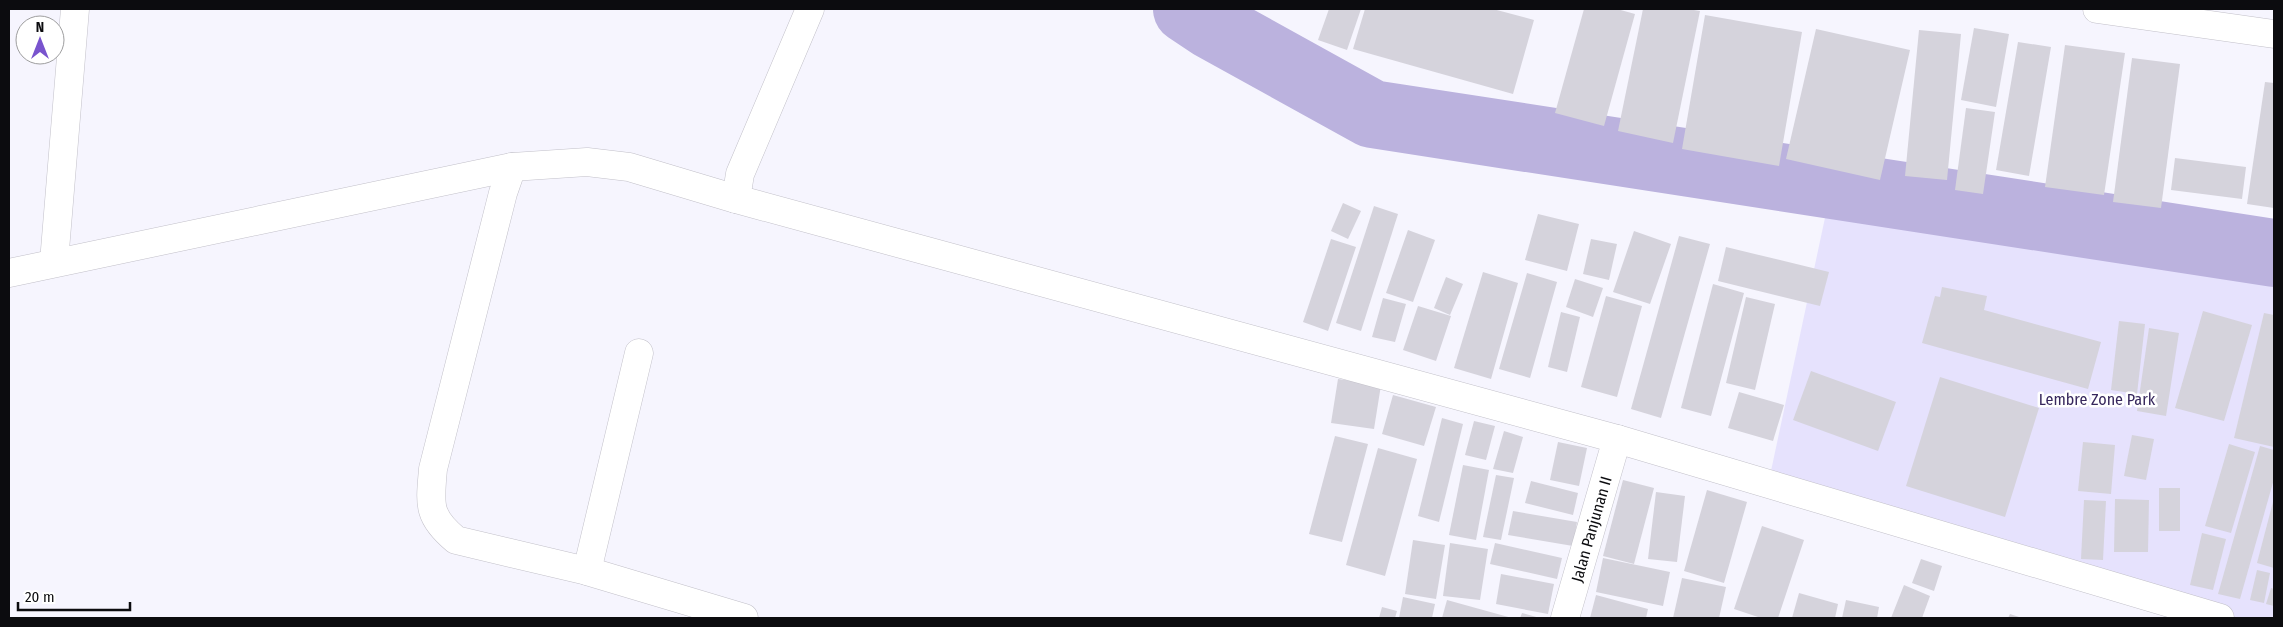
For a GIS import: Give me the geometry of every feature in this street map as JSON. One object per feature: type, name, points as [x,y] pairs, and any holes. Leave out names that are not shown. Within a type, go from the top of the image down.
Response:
[{"type":"street","points":[[54,262],[76,9]]},
{"type":"street","points":[[736,199],[740,174],[810,9]]},
{"type":"street","points":[[2097,9],[2274,34]]},
{"type":"street","points":[[9,273],[512,167],[587,162],[630,167],[736,199],[1617,439],[2220,618]]},
{"type":"street","points":[[512,167],[501,202],[433,469],[430,503],[440,527],[456,540],[587,571],[744,618]]},
{"type":"street","points":[[587,571],[639,353]]},
{"type":"street","name":"Jalan Panjunan II","points":[[1565,618],[1617,439]]},
{"type":"green space","name":"Lembre Zone Park","points":[[1832,185],[2274,248],[2274,618],[2227,618],[1768,485]]},
{"type":"building","points":[[1329,9],[1361,9],[1347,50],[1318,40]]},
{"type":"building","points":[[1365,9],[1493,9],[1534,20],[1513,94],[1353,49]]},
{"type":"building","points":[[1584,9],[1617,9],[1635,14],[1604,126],[1555,113]]},
{"type":"building","points":[[1643,9],[1688,9],[1700,11],[1673,143],[1618,131]]},
{"type":"building","points":[[1705,15],[1802,32],[1779,166],[1682,149]]},
{"type":"building","points":[[1974,28],[2009,34],[1996,107],[1961,100]]},
{"type":"building","points":[[1816,29],[1910,50],[1880,180],[1786,159]]},
{"type":"building","points":[[1919,30],[1961,34],[1947,180],[1905,176]]},
{"type":"building","points":[[2018,42],[2051,47],[2029,176],[1996,170]]},
{"type":"building","points":[[2065,45],[2125,53],[2104,195],[2045,187]]},
{"type":"building","points":[[2132,58],[2180,64],[2161,208],[2113,202]]},
{"type":"building","points":[[2265,82],[2274,83],[2274,208],[2247,204]]},
{"type":"building","points":[[1966,108],[1995,112],[1983,194],[1955,190]]},
{"type":"building","points":[[2175,158],[2246,167],[2242,199],[2171,190]]},
{"type":"building","points":[[1343,203],[1361,211],[1348,239],[1331,231]]},
{"type":"building","points":[[1374,206],[1398,214],[1361,331],[1336,323]]},
{"type":"building","points":[[1538,214],[1579,224],[1567,271],[1525,260]]},
{"type":"building","points":[[1408,230],[1435,240],[1413,302],[1386,293]]},
{"type":"building","points":[[1634,231],[1671,244],[1650,304],[1613,292]]},
{"type":"building","points":[[1679,236],[1710,244],[1661,418],[1631,409]]},
{"type":"building","points":[[1331,239],[1356,247],[1328,331],[1303,322]]},
{"type":"building","points":[[1591,239],[1617,244],[1609,280],[1583,274]]},
{"type":"building","points":[[1726,247],[1829,272],[1820,306],[1718,281]]},
{"type":"building","points":[[1483,272],[1518,283],[1491,379],[1454,368]]},
{"type":"building","points":[[1527,273],[1557,282],[1530,378],[1499,369]]},
{"type":"building","points":[[1446,277],[1463,284],[1450,315],[1434,308]]},
{"type":"building","points":[[1575,279],[1603,288],[1593,317],[1566,307]]},
{"type":"building","points":[[1713,284],[1744,293],[1711,416],[1681,408]]},
{"type":"building","points":[[1942,287],[1987,296],[1984,310],[2101,342],[2088,389],[1922,343],[1935,296],[1940,297]]},
{"type":"building","points":[[1606,296],[1642,306],[1617,397],[1581,387]]},
{"type":"building","points":[[1746,297],[1775,304],[1755,390],[1726,383]]},
{"type":"building","points":[[1383,298],[1406,304],[1395,342],[1372,337]]},
{"type":"building","points":[[1418,306],[1451,316],[1436,361],[1403,350]]},
{"type":"building","points":[[2203,311],[2252,325],[2224,421],[2175,408]]},
{"type":"building","points":[[1561,312],[1580,317],[1567,372],[1548,367]]},
{"type":"building","points":[[2264,313],[2274,315],[2274,447],[2234,438]]},
{"type":"building","points":[[2119,321],[2145,324],[2137,394],[2111,390]]},
{"type":"building","points":[[2149,328],[2179,333],[2166,416],[2137,411]]},
{"type":"building","points":[[1811,371],[1896,402],[1878,451],[1793,420]]},
{"type":"building","points":[[1940,377],[2039,408],[2005,517],[1906,486]]},
{"type":"building","points":[[1338,379],[1381,385],[1374,429],[1331,423]]},
{"type":"building","points":[[1739,392],[1784,405],[1773,441],[1728,428]]},
{"type":"building","points":[[1393,395],[1436,407],[1424,446],[1382,434]]},
{"type":"building","points":[[1442,418],[1463,424],[1439,522],[1418,516]]},
{"type":"building","points":[[1474,421],[1495,426],[1486,460],[1465,455]]},
{"type":"building","points":[[1504,431],[1523,437],[1513,473],[1493,469]]},
{"type":"building","points":[[2132,435],[2154,439],[2146,480],[2124,476]]},
{"type":"building","points":[[1335,436],[1368,444],[1342,542],[1309,534]]},
{"type":"building","points":[[1558,442],[1587,448],[1579,486],[1550,480]]},
{"type":"building","points":[[2083,442],[2115,445],[2111,494],[2078,491]]},
{"type":"building","points":[[2229,444],[2255,452],[2231,533],[2205,526]]},
{"type":"building","points":[[2260,446],[2274,450],[2274,479],[2240,599],[2218,594]]},
{"type":"building","points":[[1378,448],[1417,459],[1385,576],[1346,565]]},
{"type":"building","points":[[1463,465],[1489,470],[1476,540],[1449,535]]},
{"type":"building","points":[[1496,475],[1514,478],[1501,540],[1483,537]]},
{"type":"building","points":[[1623,480],[1654,488],[1634,564],[1603,556]]},
{"type":"building","points":[[1531,481],[1578,493],[1573,515],[1525,503]]},
{"type":"building","points":[[2159,488],[2180,488],[2180,531],[2159,531]]},
{"type":"building","points":[[1707,490],[1747,502],[1724,583],[1684,571]]},
{"type":"building","points":[[1656,492],[1685,496],[1677,562],[1648,559]]},
{"type":"building","points":[[2274,498],[2274,568],[2257,563]]},
{"type":"building","points":[[2115,499],[2149,500],[2148,552],[2114,552]]},
{"type":"building","points":[[2084,500],[2106,501],[2103,560],[2081,559]]},
{"type":"building","points":[[1513,511],[1577,522],[1573,546],[1508,535]]},
{"type":"building","points":[[1762,526],[1804,540],[1778,618],[1761,618],[1734,609]]},
{"type":"building","points":[[2202,533],[2226,539],[2213,590],[2190,585]]},
{"type":"building","points":[[1413,540],[1445,545],[1436,599],[1405,594]]},
{"type":"building","points":[[1450,543],[1488,549],[1480,600],[1443,596]]},
{"type":"building","points":[[1495,543],[1562,558],[1557,579],[1490,564]]},
{"type":"building","points":[[1603,558],[1670,572],[1663,606],[1596,592]]},
{"type":"building","points":[[1921,559],[1942,566],[1934,591],[1912,583]]},
{"type":"building","points":[[2257,570],[2270,573],[2264,603],[2250,600]]},
{"type":"building","points":[[1501,574],[1554,584],[1548,614],[1496,604]]},
{"type":"building","points":[[1682,578],[1726,587],[1719,618],[1673,618]]},
{"type":"building","points":[[1904,585],[1930,596],[1922,618],[1891,618]]},
{"type":"building","points":[[2271,588],[2274,589],[2274,606],[2266,604]]},
{"type":"building","points":[[1799,593],[1838,604],[1835,618],[1792,618]]},
{"type":"building","points":[[1596,595],[1648,609],[1646,618],[1590,618]]},
{"type":"building","points":[[1403,597],[1435,604],[1432,618],[1399,618]]},
{"type":"building","points":[[1447,600],[1512,618],[1442,618]]},
{"type":"building","points":[[1846,600],[1879,607],[1877,618],[1842,618]]},
{"type":"building","points":[[1382,607],[1397,611],[1395,618],[1379,618]]},
{"type":"building","points":[[1522,613],[1540,618],[1520,618]]},
{"type":"building","points":[[2010,614],[2022,618],[2008,618]]},
{"type":"waterway","points":[[1187,9],[1211,25],[1372,114],[2274,253]]}]
